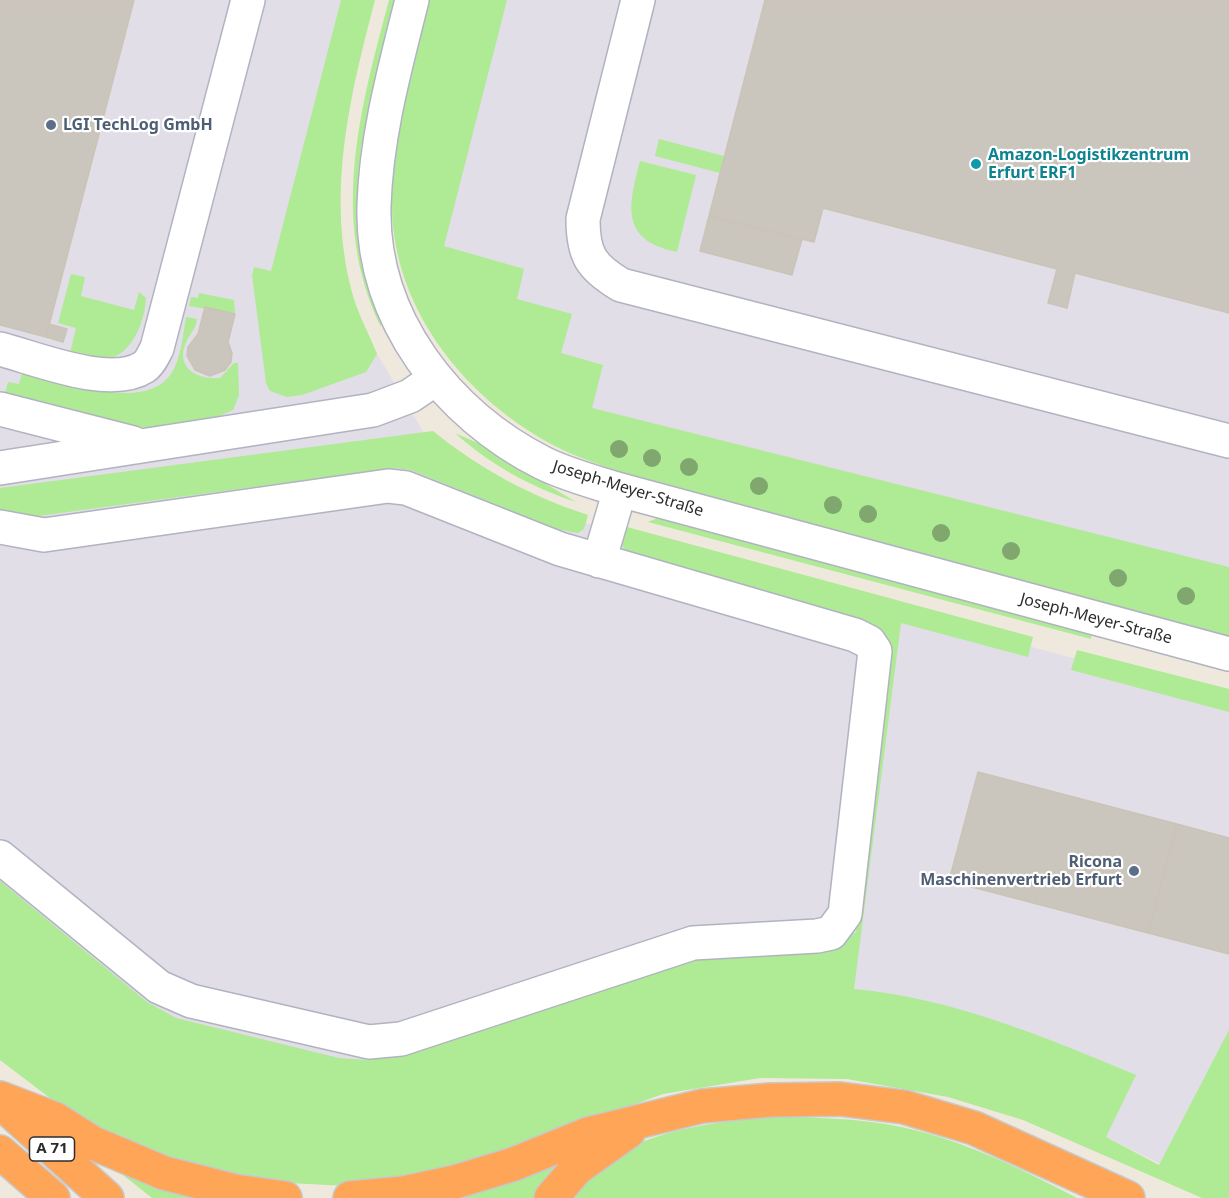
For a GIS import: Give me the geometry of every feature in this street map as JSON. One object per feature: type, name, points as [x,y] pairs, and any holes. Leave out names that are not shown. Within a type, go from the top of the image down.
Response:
[{"type":"highway","points":[[350,1198],[404,1193],[455,1182],[514,1164],[588,1134],[702,1106],[770,1100],[840,1099],[904,1107],[974,1128],[1128,1198]]},
{"type":"highway","name":"A 71","points":[[0,1100],[107,1198]]},
{"type":"highway","points":[[0,1100],[55,1119],[93,1143],[164,1173],[235,1191],[285,1198]]},
{"type":"highway","points":[[551,1198],[577,1168],[643,1121]]},
{"type":"highway","name":"A 71","points":[[0,1152],[53,1198]]},
{"type":"street","points":[[0,349],[104,375],[126,375],[146,366],[157,348],[248,0]]},
{"type":"street","name":"Joseph-Meyer-Straße","points":[[412,0],[384,116],[374,208],[376,241],[394,311],[435,379],[484,428],[544,464],[620,490],[1229,654]]},
{"type":"street","points":[[638,0],[583,219],[583,237],[587,254],[601,272],[621,285],[1229,441]]},
{"type":"street","points":[[0,468],[149,447],[373,410],[410,396],[435,379]]},
{"type":"street","points":[[0,409],[149,447]]},
{"type":"street","points":[[0,527],[44,535],[388,486],[406,488],[560,549],[855,635],[869,642],[875,651],[845,914],[831,933],[817,936],[693,942],[401,1039],[369,1042],[191,1001],[159,987],[0,857]]},
{"type":"street","points":[[598,561],[620,490]]},
{"type":"shaded area","points":[[0,0],[366,0],[326,155],[341,293],[431,445],[523,501],[641,542],[1229,700],[1229,1198],[1098,1133],[1004,1095],[768,1063],[468,1147],[0,1015]]},
{"type":"shaded area","points":[[471,0],[1229,0],[1229,596],[581,422],[432,249]]},
{"type":"green space","points":[[341,0],[375,0],[349,111],[341,186],[341,224],[354,299],[377,354],[366,372],[302,395],[287,397],[270,391],[266,383],[252,275],[254,267],[271,271]]},
{"type":"green space","points":[[389,0],[397,0],[364,132],[358,186],[358,212],[381,311],[381,327],[365,287],[356,246],[353,205],[360,123]]},
{"type":"green space","points":[[428,0],[507,0],[444,246],[524,269],[517,299],[572,314],[561,353],[603,365],[592,408],[1229,567],[1229,636],[635,477],[561,449],[518,424],[488,400],[460,372],[437,342],[417,309],[403,273],[394,236],[392,197],[396,147],[405,97]]},
{"type":"green space","points":[[659,139],[724,156],[720,173],[655,156]]},
{"type":"green space","points":[[640,161],[696,175],[677,252],[659,247],[645,239],[637,230],[631,207]]},
{"type":"green space","points":[[71,274],[85,277],[81,296],[134,310],[139,292],[146,298],[143,317],[135,337],[121,353],[103,359],[70,353],[76,328],[58,323]]},
{"type":"green space","points":[[199,293],[234,300],[235,314],[189,306],[191,297],[198,298]]},
{"type":"green space","points":[[186,317],[197,319],[183,354],[187,367],[192,372],[205,377],[220,378],[234,363],[238,363],[239,395],[233,410],[199,423],[147,427],[98,420],[5,393],[8,382],[19,384],[23,370],[101,391],[141,392],[158,386],[171,374],[177,361]]},
{"type":"green space","points":[[433,431],[506,480],[588,515],[584,529],[578,533],[556,529],[411,470],[394,468],[31,517],[0,512],[0,488]]},
{"type":"green space","points":[[455,433],[482,445],[576,502],[544,490],[512,474],[482,455]]},
{"type":"green space","points":[[660,517],[1092,631],[1091,639],[648,522]]},
{"type":"green space","points":[[627,527],[1033,637],[1028,657],[901,623],[854,989],[891,994],[963,1010],[1033,1033],[1136,1075],[1106,1137],[1159,1165],[1229,1030],[1229,1198],[1202,1198],[1023,1120],[948,1097],[847,1079],[760,1078],[663,1094],[468,1165],[402,1179],[348,1186],[287,1183],[232,1176],[170,1160],[108,1134],[63,1108],[0,1060],[0,881],[147,1002],[176,1018],[339,1058],[366,1060],[388,1057],[695,956],[830,949],[856,932],[890,645],[873,630],[629,560],[622,545]]},
{"type":"green space","points":[[1077,650],[1229,689],[1229,712],[1071,670]]},
{"type":"green space","points":[[777,1116],[862,1121],[916,1130],[987,1154],[1077,1198],[566,1198],[605,1162],[638,1144],[676,1131]]},
{"type":"green space","points":[[567,1157],[533,1198],[447,1198]]},
{"type":"green space","points":[[113,1167],[206,1198],[152,1198]]},
{"type":"building","name":"LGI TechLog GmbH","points":[[0,0],[134,0],[46,337],[0,325]]},
{"type":"building","name":"Amazon-Logistikzentrum Erfurt ERF1","points":[[765,0],[1229,0],[1229,313],[1075,273],[1067,308],[1048,303],[1057,269],[823,208],[814,242],[709,216]]},
{"type":"building","points":[[709,216],[802,239],[792,275],[700,251]]},
{"type":"building","points":[[205,307],[235,314],[228,342],[232,353],[231,362],[225,370],[210,376],[195,370],[187,356],[188,347],[198,334]]},
{"type":"building","points":[[49,324],[67,329],[63,342],[46,337]]},
{"type":"building","points":[[978,772],[1177,824],[1148,933],[949,881]]},
{"type":"building","points":[[1177,824],[1229,838],[1229,954],[1148,933]]},
{"type":"place","name":"LGI TechLog GmbH","points":[[51,125]]},
{"type":"place","name":"Amazon-Logistikzentrum Erfurt ERF1","points":[[976,164]]},
{"type":"place","name":"Ricona Maschinenvertrieb Erfurt","points":[[1134,871]]}]
